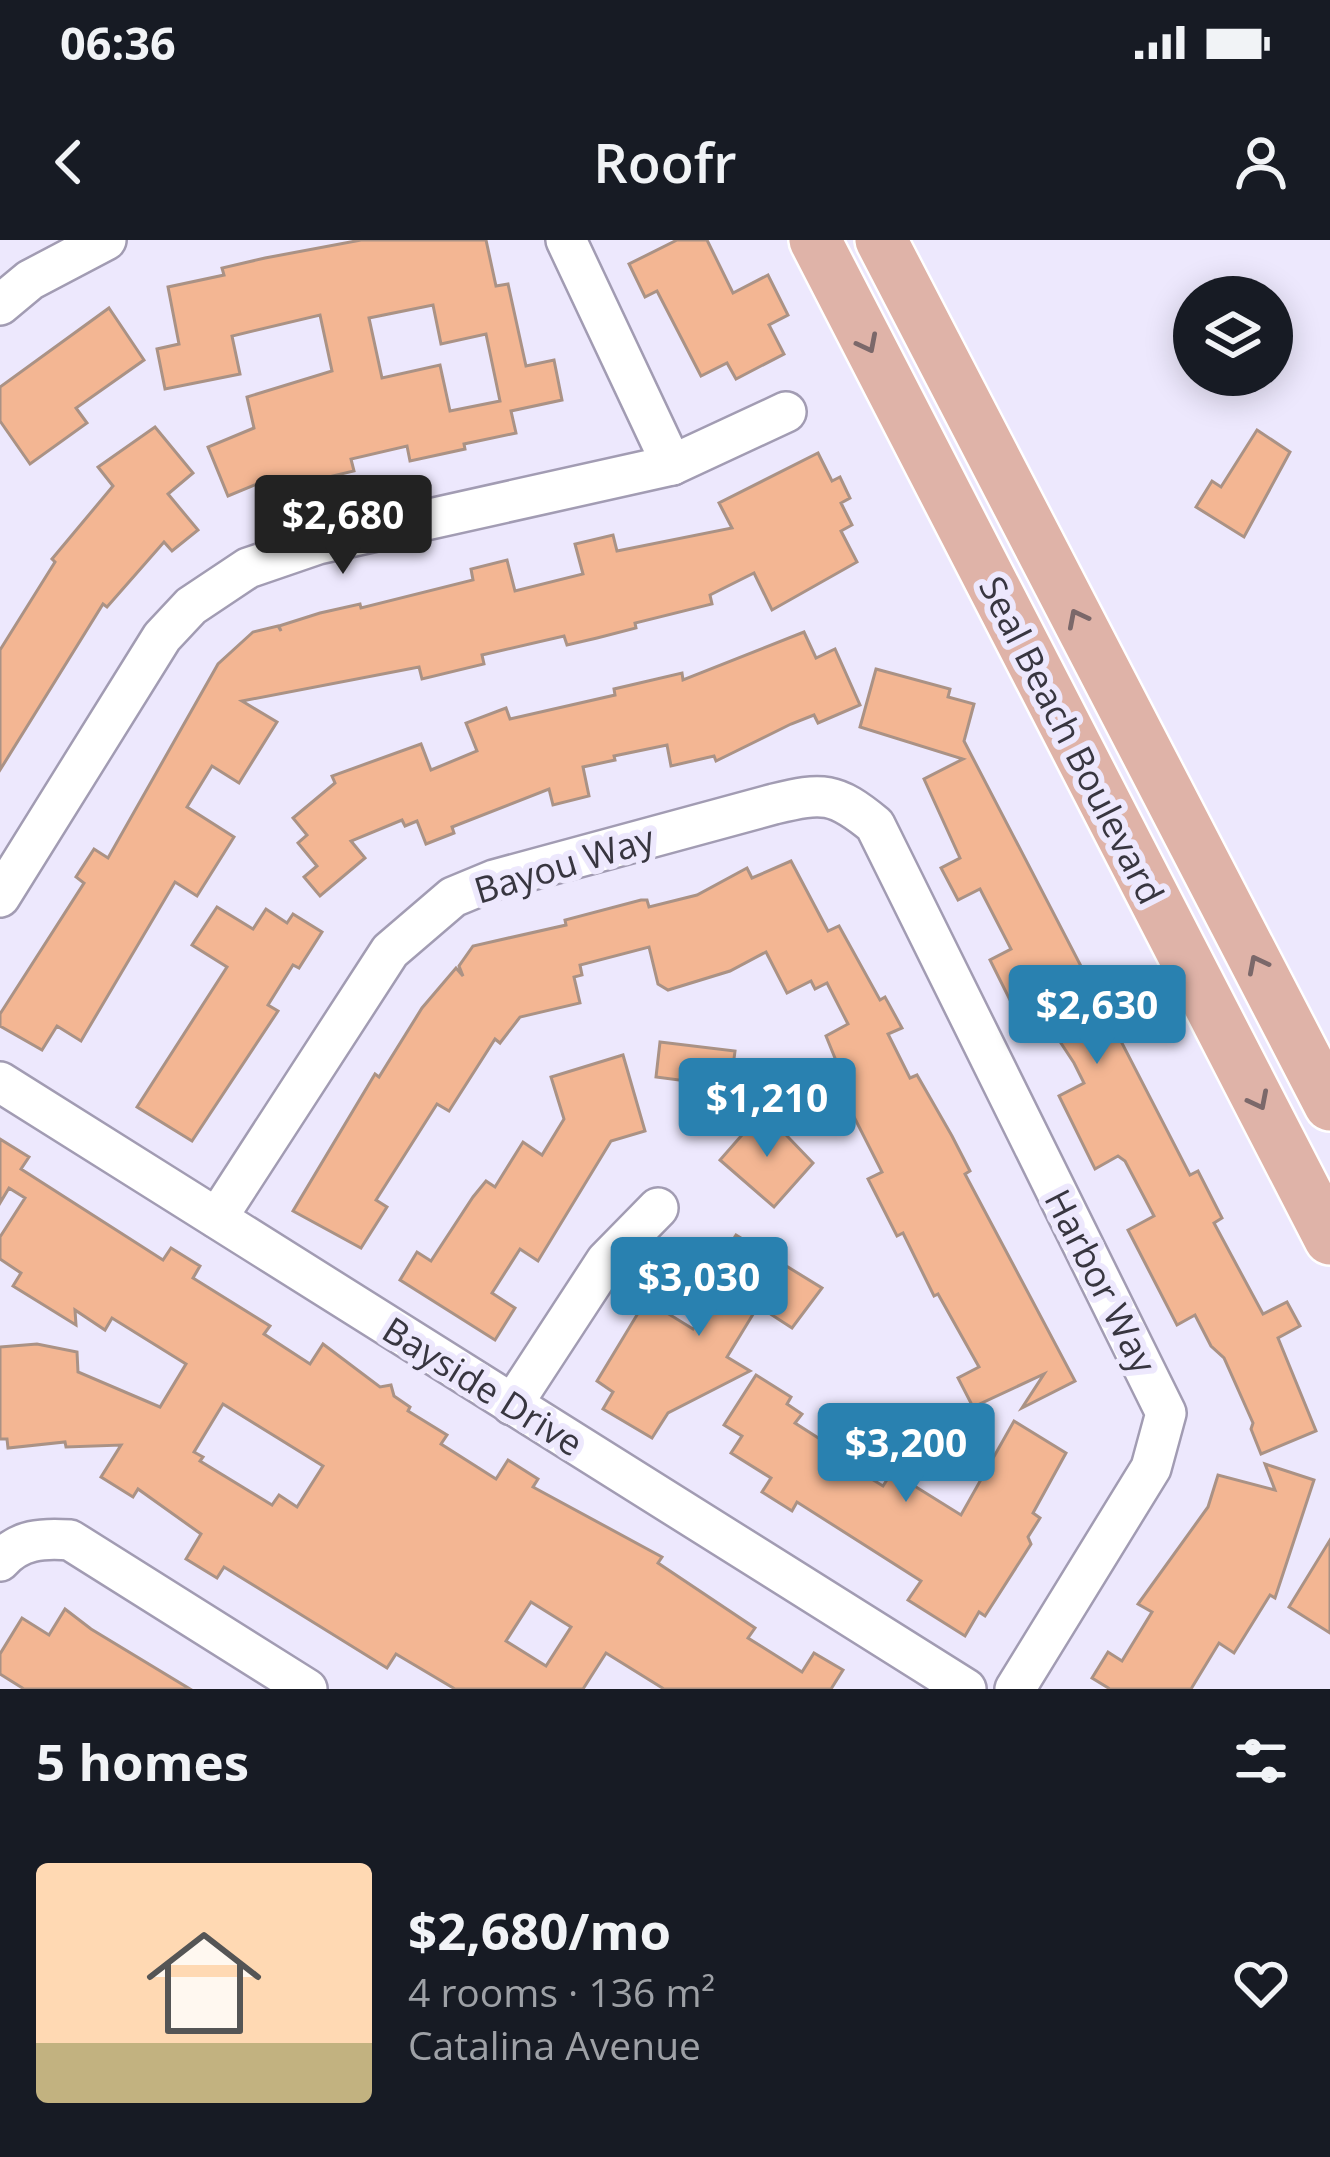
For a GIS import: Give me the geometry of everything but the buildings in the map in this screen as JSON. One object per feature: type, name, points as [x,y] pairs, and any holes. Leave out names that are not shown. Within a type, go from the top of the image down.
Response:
[{"type":"main road","name":"Seal Beach Boulevard","points":[[814,240],[1330,1239]]},
{"type":"main road","name":"Seal Beach Boulevard","points":[[881,240],[1330,1105]]},
{"type":"street","points":[[0,304],[31,280],[106,240]]},
{"type":"street","points":[[566,240],[672,465]]},
{"type":"street","points":[[0,897],[162,637],[191,606],[248,568],[318,544],[672,465],[785,412]]},
{"type":"street","name":"Bayou Way","points":[[217,1218],[390,951],[453,897],[494,880],[813,795],[837,797],[875,825],[892,865]]},
{"type":"street","name":"Harbor Way","points":[[892,865],[1166,1413],[1151,1468],[1015,1689]]},
{"type":"street","name":"Bayside Drive","points":[[0,1082],[966,1689]]},
{"type":"street","points":[[512,1405],[606,1261],[658,1208]]},
{"type":"street","points":[[0,1561],[9,1551],[40,1537],[70,1540],[308,1689]]}]
